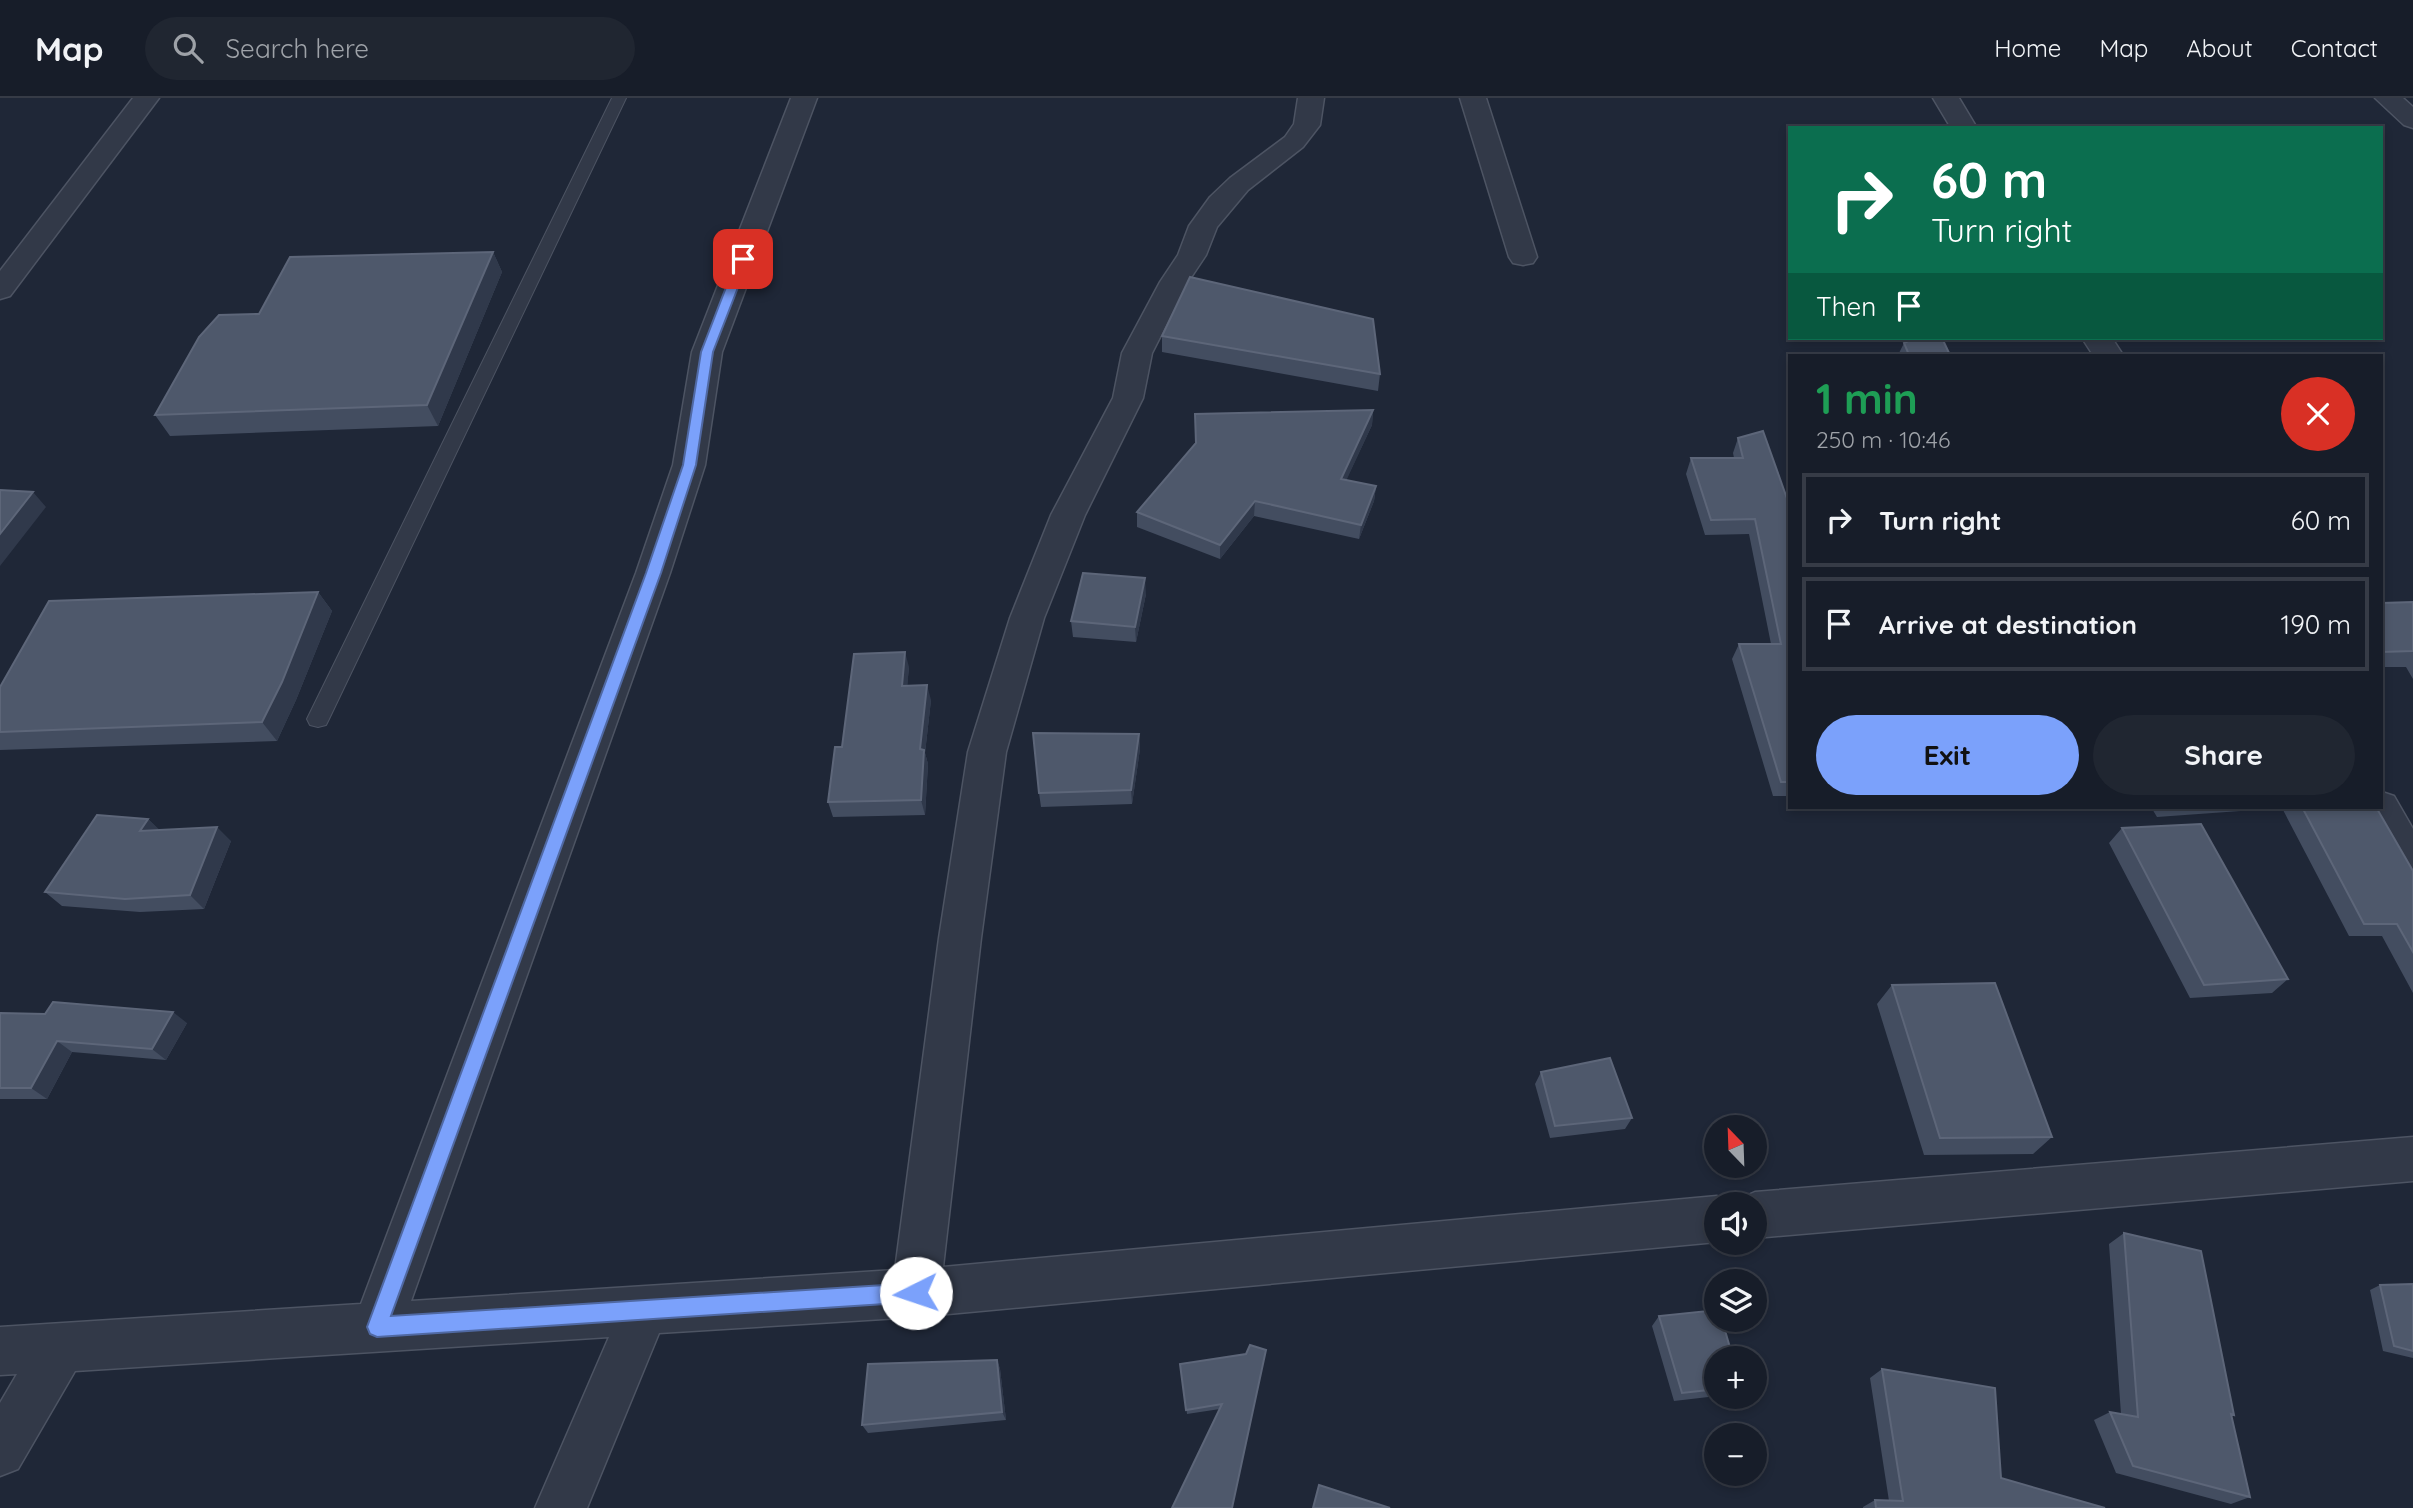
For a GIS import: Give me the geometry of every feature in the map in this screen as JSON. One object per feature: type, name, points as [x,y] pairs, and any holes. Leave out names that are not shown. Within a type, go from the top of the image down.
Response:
[{"type":"street","points":[[0,290],[146,98]]},
{"type":"street","points":[[377,1327],[653,573],[689,465],[707,352],[804,98]]},
{"type":"street","points":[[916,1293],[958,951],[988,752],[1027,618],[1068,516],[1128,398],[1137,353],[1174,282],[1192,254],[1203,226],[1239,184],[1294,142],[1307,125],[1311,98]]},
{"type":"street","points":[[1473,98],[1523,257]]},
{"type":"street","points":[[1946,98],[1963,126]]},
{"type":"street","points":[[2388,98],[2413,120]]},
{"type":"street","points":[[2380,809],[2413,865]]},
{"type":"street","points":[[1767,1214],[2413,1159]]},
{"type":"street","points":[[0,1351],[916,1293],[1704,1220]]},
{"type":"street","points":[[561,1508],[645,1309]]},
{"type":"street","points":[[0,1451],[61,1347]]},
{"type":"lane","points":[[318,719],[619,98]]},
{"type":"building","points":[[493,252],[427,405],[155,415],[199,337],[219,315],[259,314],[290,257]]},
{"type":"building","points":[[1190,277],[1373,319],[1380,374],[1162,336]]},
{"type":"building","points":[[1911,340],[1943,340],[1950,354],[1909,354],[1904,343]]},
{"type":"building","points":[[1373,410],[1341,479],[1376,486],[1361,525],[1255,501],[1220,545],[1137,512],[1196,443],[1195,414]]},
{"type":"building","points":[[1763,431],[1788,501],[1788,782],[1781,782],[1739,644],[1781,644],[1755,519],[1711,520],[1691,458],[1743,458],[1738,438]]},
{"type":"building","points":[[0,490],[33,492],[0,534]]},
{"type":"building","points":[[1083,573],[1145,578],[1135,627],[1071,621]]},
{"type":"building","points":[[318,592],[282,682],[262,722],[0,732],[0,687],[49,601]]},
{"type":"building","points":[[2413,602],[2413,651],[2383,652],[2383,603]]},
{"type":"building","points":[[905,652],[902,686],[927,685],[920,749],[924,750],[921,800],[828,802],[835,747],[842,747],[854,654]]},
{"type":"building","points":[[1033,733],[1139,734],[1131,790],[1039,793]]},
{"type":"building","points":[[2303,809],[2377,809],[2413,871],[2413,952],[2397,924],[2364,924]]},
{"type":"building","points":[[97,815],[148,819],[140,831],[217,827],[190,895],[125,899],[45,892]]},
{"type":"building","points":[[2201,824],[2288,979],[2204,985],[2122,828]]},
{"type":"building","points":[[1995,983],[2052,1137],[1940,1138],[1892,985]]},
{"type":"building","points":[[53,1002],[173,1012],[152,1049],[57,1041],[31,1088],[0,1088],[0,1013],[45,1014]]},
{"type":"building","points":[[1610,1058],[1632,1118],[1555,1126],[1541,1072]]},
{"type":"building","points":[[2124,1233],[2201,1251],[2234,1415],[2231,1414],[2250,1497],[2133,1466],[2110,1412],[2138,1417]]},
{"type":"building","points":[[2413,1284],[2413,1351],[2394,1346],[2380,1285]]},
{"type":"building","points":[[1704,1311],[1704,1332],[1725,1332],[1730,1346],[1704,1346],[1704,1390],[1682,1393],[1659,1316]]},
{"type":"building","points":[[1250,1345],[1266,1350],[1232,1508],[1172,1508],[1222,1404],[1186,1410],[1180,1364],[1246,1354]]},
{"type":"building","points":[[997,1360],[1002,1412],[862,1425],[868,1364]]},
{"type":"building","points":[[1882,1369],[1995,1388],[2001,1478],[2105,1508],[1876,1508],[1875,1500],[1903,1501]]},
{"type":"building","points":[[1319,1485],[1390,1508],[1313,1508]]},
{"type":"route","points":[[743,259],[707,352],[689,465],[653,573],[377,1327],[916,1293]]}]
